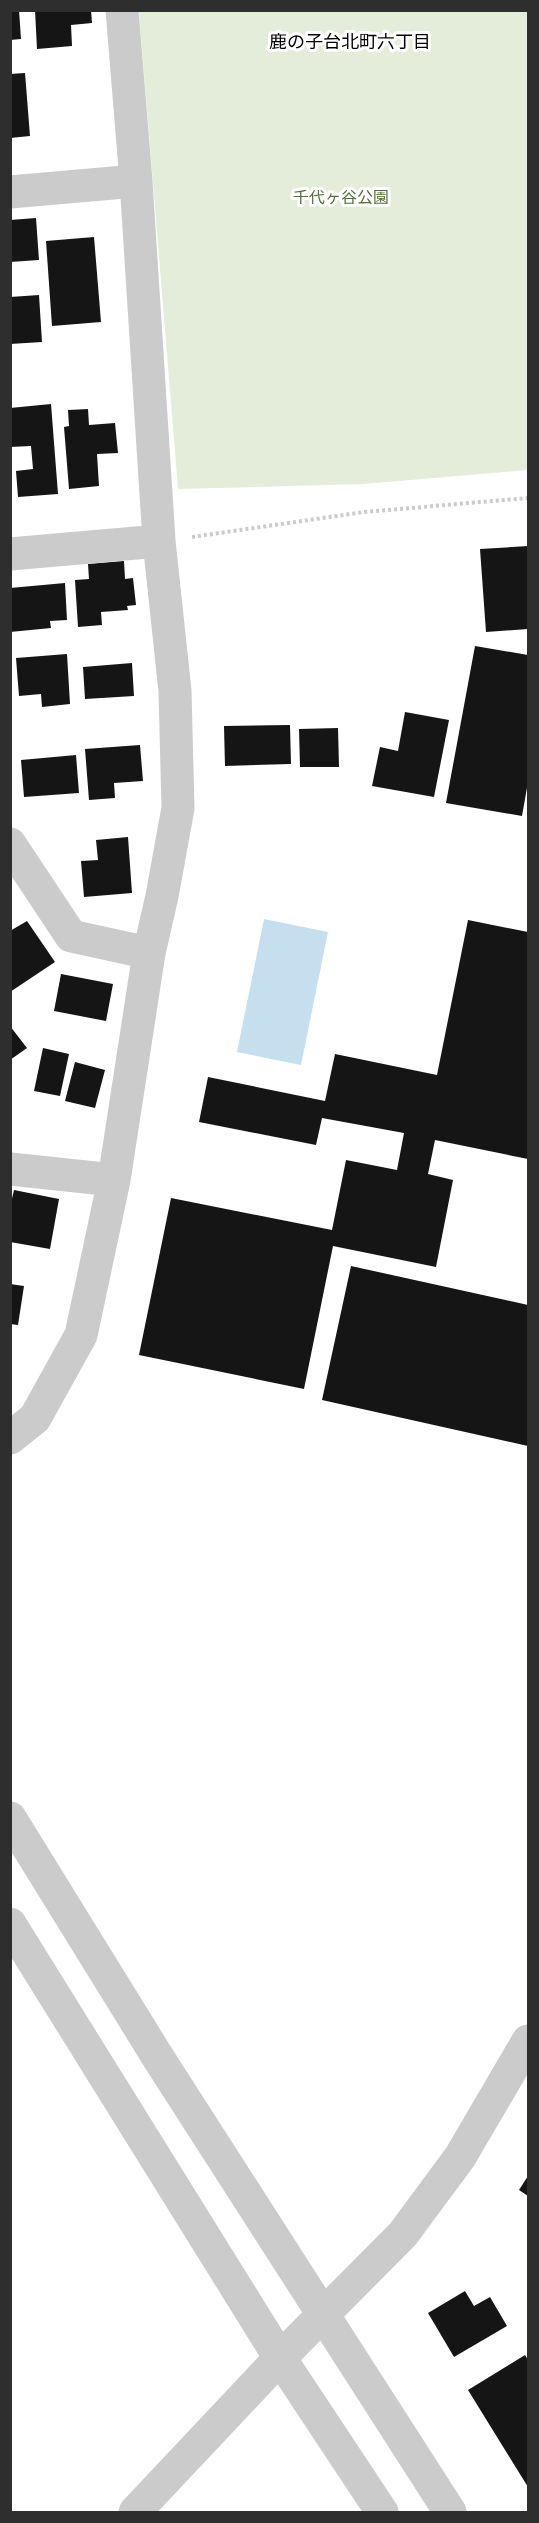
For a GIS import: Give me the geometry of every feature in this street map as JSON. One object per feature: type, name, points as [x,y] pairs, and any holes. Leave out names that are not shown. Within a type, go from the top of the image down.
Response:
[{"type":"street","points":[[10,1438],[35,1418],[81,1335],[114,1180],[149,953],[178,808],[175,691],[159,541],[122,10]]},
{"type":"street","points":[[10,192],[135,181]]},
{"type":"street","points":[[10,554],[159,541]]},
{"type":"street","points":[[10,844],[71,936],[149,953]]},
{"type":"street","points":[[10,1168],[114,1180]]},
{"type":"street","points":[[10,1818],[159,2059],[450,2512]]},
{"type":"street","points":[[10,1924],[280,2358],[381,2512]]},
{"type":"street","points":[[135,2512],[322,2314],[403,2234],[460,2157],[528,2041]]},
{"type":"path","points":[[159,541],[364,512],[528,498]]},
{"type":"green space","name":"千代ヶ谷公園","points":[[139,11],[528,11],[528,470],[363,484],[178,489]]},
{"type":"water","points":[[264,919],[328,932],[301,1065],[237,1052]]},
{"type":"building","points":[[10,10],[19,10],[21,39],[10,40]]},
{"type":"building","points":[[35,10],[91,10],[92,23],[71,25],[72,46],[37,49]]},
{"type":"building","points":[[25,73],[30,136],[10,138],[10,74]]},
{"type":"building","points":[[36,218],[39,260],[10,262],[10,220]]},
{"type":"building","points":[[94,237],[101,322],[52,326],[46,241]]},
{"type":"building","points":[[39,295],[42,342],[10,344],[10,297]]},
{"type":"building","points":[[51,404],[58,494],[18,497],[16,471],[33,469],[31,446],[10,447],[10,408]]},
{"type":"building","points":[[88,409],[89,425],[115,423],[118,453],[97,454],[99,486],[69,489],[64,427],[69,426],[68,410]]},
{"type":"building","points":[[528,546],[528,629],[486,632],[480,549]]},
{"type":"building","points":[[124,561],[125,579],[133,578],[136,605],[127,606],[128,610],[101,612],[102,625],[78,627],[75,580],[89,579],[88,564]]},
{"type":"building","points":[[65,583],[67,620],[50,621],[51,628],[10,632],[10,588]]},
{"type":"building","points":[[475,646],[528,655],[528,782],[522,816],[446,803]]},
{"type":"building","points":[[67,654],[70,704],[42,707],[41,694],[19,696],[16,658]]},
{"type":"building","points":[[132,663],[134,696],[85,699],[83,667]]},
{"type":"building","points":[[405,712],[449,720],[434,797],[372,786],[380,747],[398,751]]},
{"type":"building","points":[[290,725],[291,764],[225,766],[224,726]]},
{"type":"building","points":[[338,728],[339,767],[300,767],[299,729]]},
{"type":"building","points":[[140,745],[143,781],[114,783],[115,798],[89,800],[85,749]]},
{"type":"building","points":[[76,755],[79,793],[24,797],[21,760]]},
{"type":"building","points":[[128,837],[132,893],[84,897],[81,861],[98,860],[96,840]]},
{"type":"building","points":[[468,920],[528,932],[528,1159],[435,1140],[428,1174],[453,1180],[436,1267],[333,1246],[304,1389],[139,1355],[171,1198],[332,1230],[346,1160],[397,1170],[404,1133],[322,1118],[316,1145],[199,1122],[208,1077],[325,1101],[335,1054],[437,1075]]},
{"type":"building","points":[[27,921],[55,962],[10,992],[10,931]]},
{"type":"building","points":[[61,974],[113,984],[106,1021],[54,1011]]},
{"type":"building","points":[[10,1026],[27,1048],[10,1060]]},
{"type":"building","points":[[43,1048],[69,1054],[60,1096],[34,1091]]},
{"type":"building","points":[[75,1062],[105,1070],[95,1108],[65,1101]]},
{"type":"building","points":[[14,1190],[59,1199],[50,1249],[10,1242],[10,1207]]},
{"type":"building","points":[[351,1266],[528,1305],[528,1446],[322,1400]]},
{"type":"building","points":[[10,1284],[24,1286],[18,1325],[10,1324]]},
{"type":"building","points":[[528,2176],[528,2196],[519,2190]]},
{"type":"building","points":[[465,2291],[474,2306],[490,2297],[507,2326],[454,2357],[428,2313]]},
{"type":"building","points":[[525,2355],[528,2360],[528,2487],[468,2390]]},
{"type":"district","name":"鹿の子台北町六丁目","points":[[350,42]]}]
